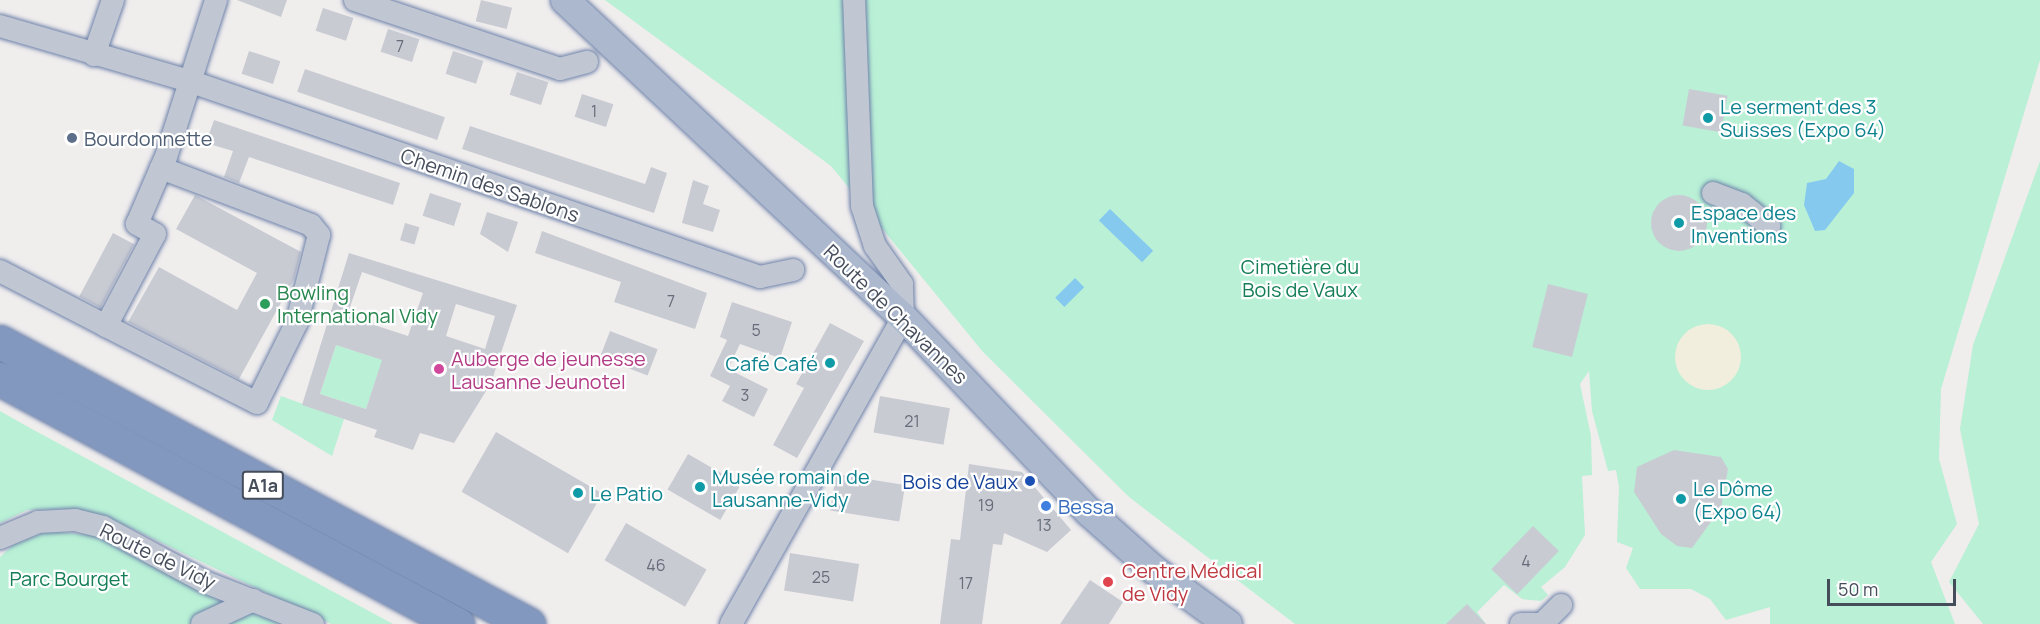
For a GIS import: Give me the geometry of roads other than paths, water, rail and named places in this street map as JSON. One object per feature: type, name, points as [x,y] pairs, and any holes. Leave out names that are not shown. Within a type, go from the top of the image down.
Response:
[{"type":"highway","name":"A1a","points":[[0,342],[528,624]]},
{"type":"highway","name":"A1a","points":[[0,379],[457,624]]},
{"type":"main road","name":"Route de Chavannes","points":[[565,0],[793,201],[1089,512],[1153,569],[1228,624]]},
{"type":"street","points":[[94,55],[112,0]]},
{"type":"street","points":[[106,326],[154,234],[136,224],[161,168],[216,0]]},
{"type":"street","points":[[355,0],[560,69],[587,62]]},
{"type":"street","points":[[731,624],[903,317],[902,284],[875,246],[862,206],[854,0]]},
{"type":"street","points":[[0,26],[189,81]]},
{"type":"street","name":"Chemin des Sablons","points":[[189,81],[760,277],[793,270]]},
{"type":"street","points":[[0,271],[257,403],[297,322],[319,248],[319,235],[311,225],[161,168]]},
{"type":"street","points":[[1713,193],[1742,204],[1769,226]]},
{"type":"street","name":"Route de Vidy","points":[[0,538],[38,522],[75,520],[103,527],[205,582],[313,624]]},
{"type":"street","points":[[202,624],[254,600]]},
{"type":"street","points":[[1521,624],[1540,624],[1561,605]]},
{"type":"water","points":[[1839,161],[1854,169],[1854,193],[1825,230],[1815,231],[1804,205],[1807,183],[1826,179]]},
{"type":"water","points":[[1110,209],[1153,251],[1142,262],[1099,221]]},
{"type":"water","points":[[1075,278],[1084,287],[1064,307],[1055,298]]},
{"type":"place","name":"Le serment des 3 Suisses (Expo 64)","points":[[1708,118]]},
{"type":"place","name":"Bourdonnette","points":[[72,138]]},
{"type":"place","name":"Espace des Inventions","points":[[1679,223]]},
{"type":"place","name":"Bowling International Vidy","points":[[265,304]]},
{"type":"place","name":"Café Café","points":[[830,363]]},
{"type":"place","name":"Auberge de jeunesse Lausanne Jeunotel","points":[[439,369]]},
{"type":"place","name":"Bois de Vaux","points":[[1030,481]]},
{"type":"place","name":"Musée romain de Lausanne-Vidy","points":[[700,487]]},
{"type":"place","name":"Le Patio","points":[[578,493]]},
{"type":"place","name":"Le Dôme (Expo 64)","points":[[1681,499]]},
{"type":"place","name":"Bessa","points":[[1046,506]]},
{"type":"place","name":"Centre Médical de Vidy","points":[[1108,582]]},
{"type":"park label","name":"Cimetière du Bois de Vaux","points":[[1300,278]]},
{"type":"park label","name":"Parc Bourget","points":[[69,578]]}]
